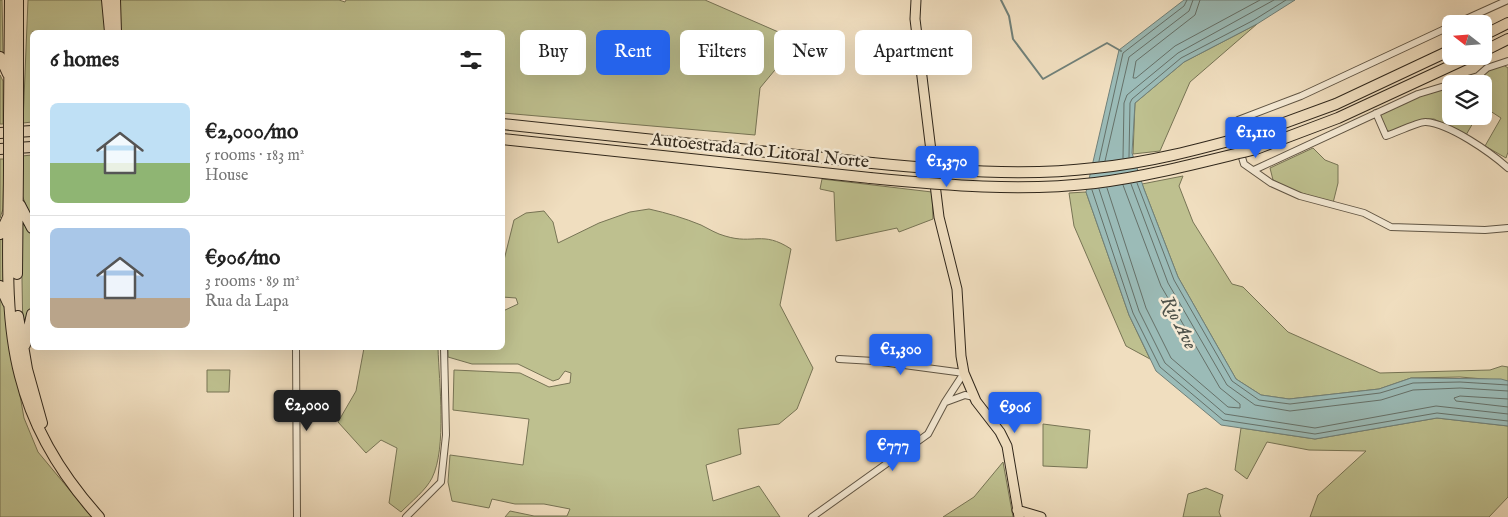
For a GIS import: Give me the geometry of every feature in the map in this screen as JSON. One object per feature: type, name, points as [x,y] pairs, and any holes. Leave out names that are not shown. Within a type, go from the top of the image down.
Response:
[{"type":"highway","points":[[10,0],[10,80],[13,115]]},
{"type":"highway","points":[[18,0],[13,115],[14,168],[22,211],[30,225]]},
{"type":"highway","points":[[108,0],[110,30]]},
{"type":"highway","points":[[115,0],[116,30]]},
{"type":"highway","points":[[1492,31],[1508,23]]},
{"type":"highway","points":[[1492,46],[1508,39]]},
{"type":"highway","name":"Autoestrada do Litoral Norte","points":[[505,124],[966,172],[1024,173],[1095,168],[1166,157],[1251,135],[1336,104],[1442,54]]},
{"type":"highway","points":[[0,57],[10,80]]},
{"type":"highway","name":"Autoestrada do Litoral Norte","points":[[505,139],[954,186],[1023,187],[1094,183],[1166,172],[1256,149],[1338,118],[1453,65]]},
{"type":"highway","points":[[0,133],[30,129]]},
{"type":"highway","points":[[0,150],[30,147]]},
{"type":"highway","points":[[14,168],[9,209],[11,313],[14,346],[23,388],[35,422],[55,456],[74,486],[99,517]]},
{"type":"highway","points":[[18,195],[17,299],[24,356],[38,412],[55,456]]},
{"type":"highway","points":[[0,234],[9,209]]},
{"type":"highway","points":[[0,286],[11,313]]},
{"type":"highway","points":[[24,356],[30,321]]},
{"type":"main road","points":[[916,0],[915,19],[939,217],[957,289],[961,356],[964,373],[974,396],[1000,432],[1007,446],[1018,513],[1040,517]]},
{"type":"street","points":[[1471,15],[1508,0]]},
{"type":"street","points":[[1442,30],[1301,96],[1238,120],[1232,128],[1244,164],[1271,183],[1300,196],[1364,213],[1391,227],[1485,230],[1508,228]]},
{"type":"street","points":[[1254,170],[1376,113],[1433,89],[1478,76],[1487,68],[1508,61]]},
{"type":"street","points":[[1376,113],[1386,136],[1425,121],[1443,126],[1471,142],[1508,168]]},
{"type":"street","points":[[296,350],[297,517]]},
{"type":"street","points":[[406,517],[441,482],[446,435],[444,350]]},
{"type":"street","points":[[812,517],[928,434],[945,402],[964,373],[874,361],[839,360]]},
{"type":"street","points":[[945,402],[965,395],[974,396]]},
{"type":"green space","points":[[0,0],[2,0],[3,55],[0,53]]},
{"type":"green space","points":[[28,0],[103,0],[105,30],[30,30],[30,122],[23,123]]},
{"type":"green space","points":[[119,0],[339,0],[345,2],[346,0],[705,0],[774,30],[774,71],[760,88],[755,135],[505,113],[505,30],[119,30]]},
{"type":"green space","points":[[1257,24],[1190,82],[1160,151],[1133,154],[1135,103],[1184,62]]},
{"type":"green space","points":[[1502,64],[1508,68],[1508,152],[1506,158],[1485,146],[1501,118],[1492,112],[1492,75],[1477,75]]},
{"type":"green space","points":[[0,75],[3,81],[3,124],[0,124]]},
{"type":"green space","points":[[1442,88],[1442,123],[1434,119],[1424,119],[1390,132],[1385,129],[1379,116],[1380,112]]},
{"type":"green space","points":[[1446,125],[1472,125],[1466,135]]},
{"type":"green space","points":[[1313,148],[1325,160],[1338,165],[1338,183],[1333,203],[1292,190],[1273,180],[1270,168]]},
{"type":"green space","points":[[30,155],[30,216],[22,195],[22,156]]},
{"type":"green space","points":[[0,159],[4,159],[3,209],[0,218]]},
{"type":"green space","points":[[1183,176],[1179,186],[1193,222],[1232,284],[1243,287],[1288,332],[1380,373],[1490,370],[1502,366],[1508,367],[1508,381],[1460,377],[1411,378],[1379,389],[1289,399],[1261,395],[1236,379],[1178,277],[1142,184]]},
{"type":"green space","points":[[822,179],[932,192],[933,219],[899,232],[897,228],[836,241],[834,192],[820,189]]},
{"type":"green space","points":[[1086,192],[1129,315],[1150,359],[1126,346],[1074,226],[1069,193]]},
{"type":"green space","points":[[649,209],[688,220],[725,236],[773,240],[791,249],[780,305],[813,368],[797,409],[779,424],[738,429],[741,454],[706,465],[713,501],[759,486],[780,517],[505,517],[510,511],[534,516],[567,516],[570,509],[544,504],[515,504],[492,499],[489,508],[452,501],[448,482],[450,455],[523,465],[529,419],[453,410],[454,370],[520,373],[549,387],[570,383],[571,373],[565,371],[559,379],[553,381],[518,364],[472,364],[448,357],[448,350],[505,350],[505,310],[518,304],[516,298],[505,297],[505,256],[514,220],[526,213],[544,211],[553,222],[558,243],[599,223],[630,212]]},
{"type":"green space","points":[[21,219],[30,230],[30,314],[23,337]]},
{"type":"green space","points":[[4,231],[3,286],[0,282],[0,237]]},
{"type":"green space","points":[[0,293],[3,300],[24,418],[38,452],[92,517],[0,517]]},
{"type":"green space","points":[[364,350],[438,350],[441,433],[437,465],[426,487],[401,512],[389,503],[397,448],[381,440],[366,453],[338,422],[356,391]]},
{"type":"green space","points":[[207,370],[230,370],[229,392],[207,392]]},
{"type":"green space","points":[[1437,418],[1508,426],[1508,497],[1489,517],[1310,517],[1318,495],[1366,451],[1309,450],[1267,442],[1247,479],[1235,470],[1241,428],[1315,439]]},
{"type":"green space","points":[[1043,424],[1090,430],[1087,468],[1043,466]]},
{"type":"green space","points":[[1003,462],[1013,517],[943,517],[974,497]]},
{"type":"green space","points":[[1206,488],[1223,495],[1219,512],[1221,517],[1183,517],[1188,494]]},
{"type":"water","name":"Rio Ave","points":[[1184,0],[1295,0],[1257,24],[1184,62],[1135,103],[1132,153],[1144,189],[1178,277],[1236,379],[1261,395],[1289,399],[1379,389],[1411,378],[1501,379],[1508,381],[1508,426],[1437,418],[1315,439],[1221,425],[1156,371],[1129,315],[1086,192],[1119,50]]},
{"type":"waterway","points":[[1001,0],[1009,16],[1013,39],[1043,79],[1107,43],[1121,51]]}]
